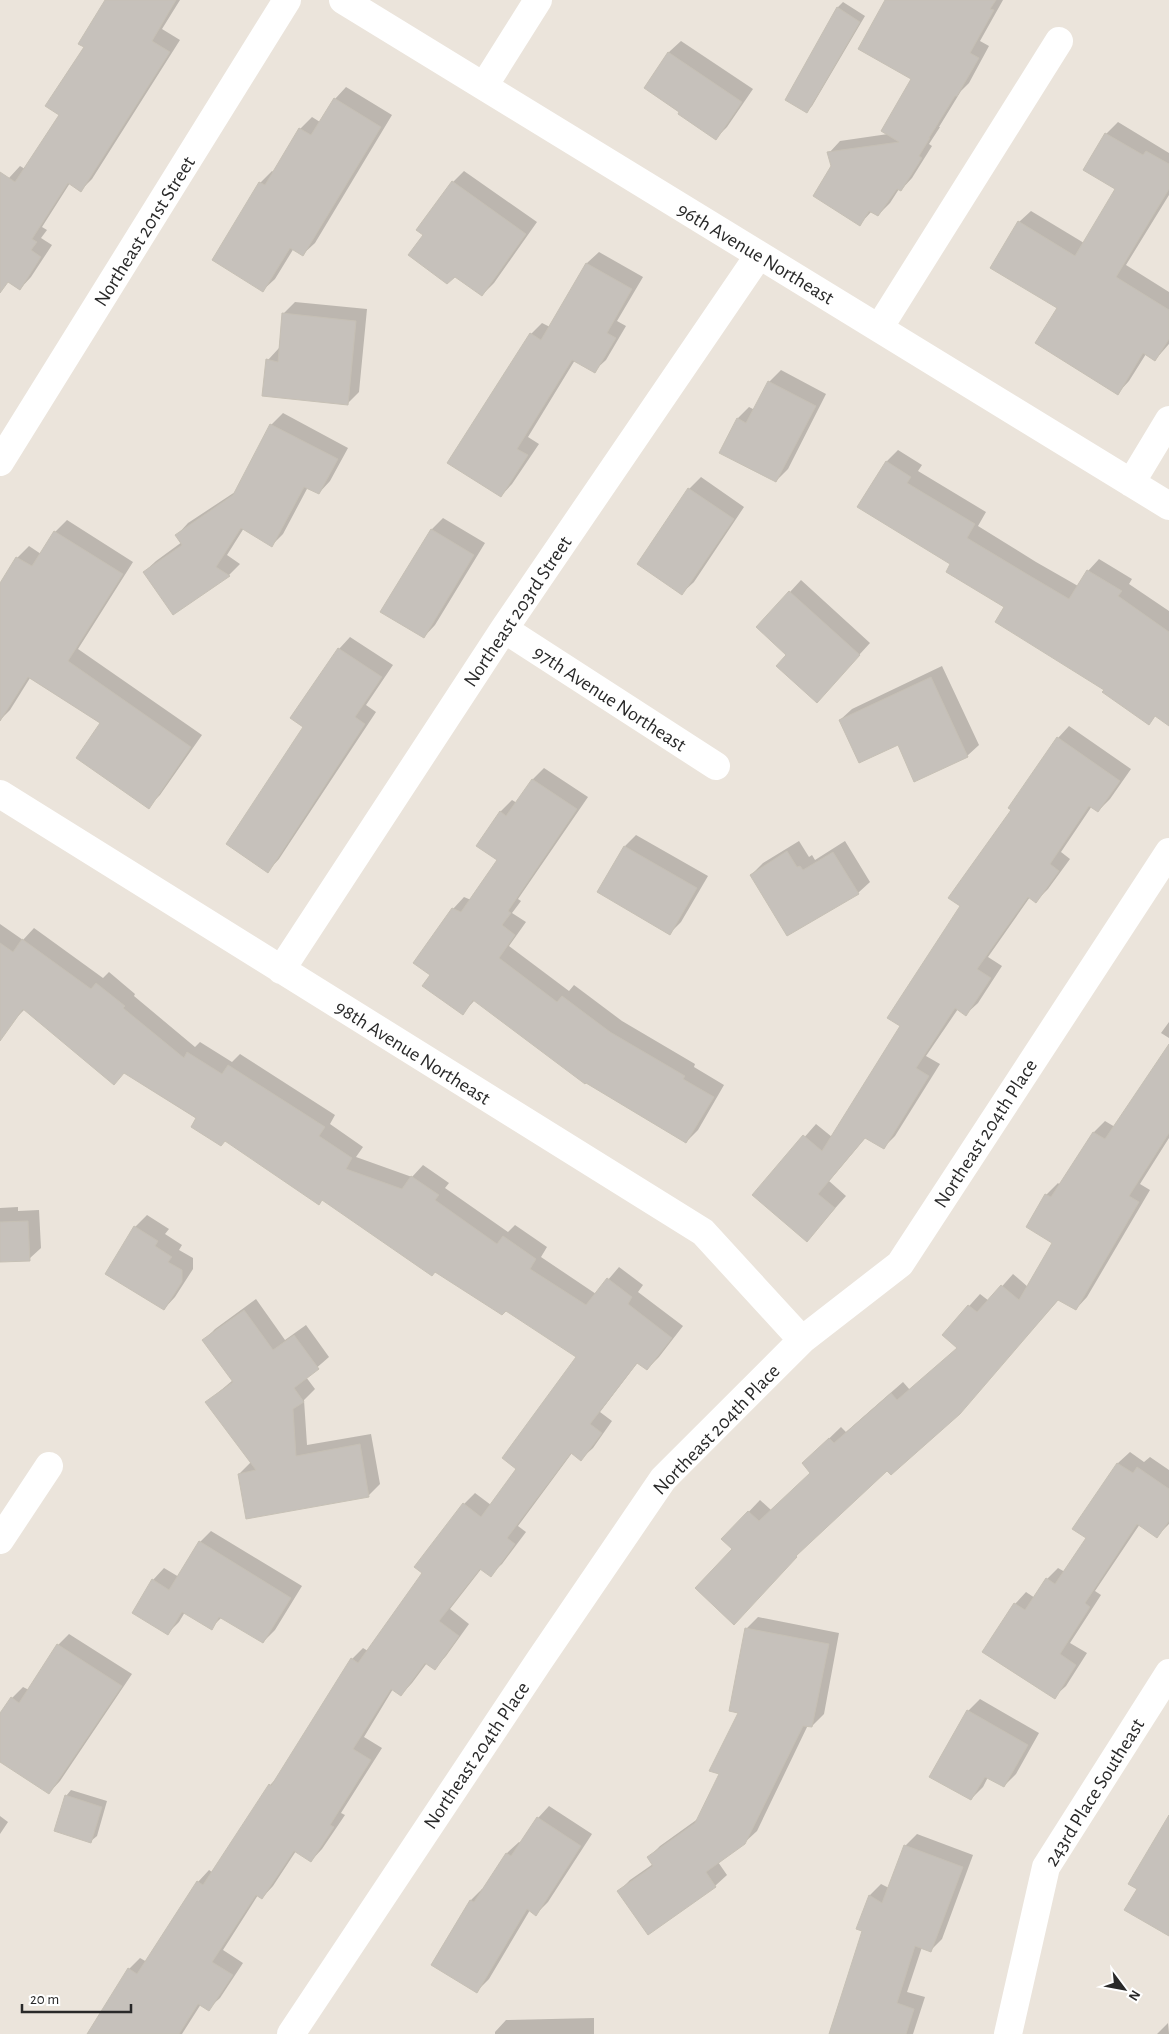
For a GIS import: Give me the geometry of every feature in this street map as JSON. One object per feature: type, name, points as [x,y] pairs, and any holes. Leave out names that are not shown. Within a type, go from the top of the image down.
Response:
[{"type":"street","name":"Northeast 201st Street","points":[[0,462],[287,0]]},
{"type":"street","name":"96th Avenue Northeast","points":[[344,0],[1169,506]]},
{"type":"street","points":[[484,86],[538,0]]},
{"type":"street","points":[[879,328],[1060,41]]},
{"type":"street","name":"Northeast 203rd Street","points":[[282,970],[504,629],[759,255]]},
{"type":"street","points":[[1131,483],[1169,420]]},
{"type":"street","name":"97th Avenue Northeast","points":[[504,629],[716,766]]},
{"type":"street","name":"98th Avenue Northeast","points":[[0,794],[703,1232],[802,1340]]},
{"type":"street","name":"Northeast 204th Place","points":[[291,2034],[539,1661],[663,1479],[802,1340],[900,1264],[1169,852]]},
{"type":"street","points":[[0,1540],[49,1466]]},
{"type":"street","name":"243rd Place Southeast","points":[[1008,2034],[1046,1867],[1169,1674]]},
{"type":"building","points":[[105,0],[176,0],[152,41],[170,52],[81,192],[68,183],[32,239],[37,242],[31,250],[41,257],[20,290],[8,282],[0,293],[0,172],[15,182],[59,115],[45,106],[84,47],[78,44]]},
{"type":"building","points":[[885,0],[996,0],[990,9],[994,10],[970,53],[979,58],[929,138],[919,156],[922,158],[901,191],[897,189],[878,216],[869,211],[860,226],[813,196],[831,166],[827,152],[899,142],[881,131],[911,79],[858,49]]},
{"type":"building","points":[[837,7],[860,22],[807,113],[785,100]]},
{"type":"building","points":[[668,52],[742,102],[716,140],[644,88]]},
{"type":"building","points":[[334,98],[381,127],[303,256],[290,248],[263,292],[212,260],[259,182],[265,185],[299,128],[311,135]]},
{"type":"building","points":[[1105,133],[1143,155],[1146,151],[1169,164],[1169,189],[1116,277],[1169,310],[1169,339],[1155,361],[1143,353],[1118,395],[1035,343],[1057,308],[990,268],[1018,221],[1075,256],[1115,189],[1083,170]]},
{"type":"building","points":[[452,181],[526,234],[482,296],[455,277],[447,284],[408,255],[423,235],[416,230]]},
{"type":"building","points":[[586,263],[632,289],[607,333],[616,338],[595,373],[572,360],[517,449],[528,455],[501,497],[447,463],[530,333],[541,340]]},
{"type":"building","points":[[282,313],[356,321],[348,405],[262,396],[266,359],[278,362]]},
{"type":"building","points":[[768,381],[816,406],[776,482],[719,453],[737,418],[746,423]]},
{"type":"building","points":[[270,424],[338,459],[319,494],[304,487],[272,547],[241,528],[216,567],[230,576],[173,615],[143,572],[182,545],[175,535],[233,495]]},
{"type":"building","points":[[886,461],[911,477],[907,483],[975,524],[967,538],[1069,599],[1087,570],[1122,591],[1118,596],[1169,632],[1169,726],[1155,716],[1149,725],[1102,692],[1104,690],[995,622],[1004,607],[946,572],[950,564],[857,507]]},
{"type":"building","points":[[688,488],[734,519],[682,595],[637,564]]},
{"type":"building","points":[[431,529],[474,555],[424,638],[380,612]]},
{"type":"building","points":[[54,531],[123,574],[68,661],[191,747],[149,809],[76,758],[100,723],[28,677],[0,721],[0,583],[16,557],[32,566]]},
{"type":"building","points":[[789,591],[860,655],[817,703],[776,666],[786,655],[756,627]]},
{"type":"building","points":[[338,648],[382,677],[355,717],[365,724],[268,873],[226,844],[303,727],[290,718]]},
{"type":"building","points":[[931,677],[968,757],[914,782],[898,745],[859,763],[839,720]]},
{"type":"building","points":[[1057,737],[1120,781],[1098,812],[1089,806],[1050,864],[1059,871],[1036,903],[1028,897],[977,969],[991,978],[966,1016],[955,1008],[916,1068],[929,1076],[884,1149],[865,1138],[818,1194],[835,1208],[807,1242],[752,1195],[803,1135],[822,1151],[900,1026],[887,1018],[960,906],[948,898],[1011,810],[1008,808]]},
{"type":"building","points":[[532,779],[577,809],[508,911],[511,913],[502,925],[515,935],[499,958],[557,1002],[562,996],[610,1032],[685,1076],[683,1079],[714,1097],[686,1143],[585,1084],[473,1000],[463,1015],[422,986],[430,975],[413,963],[452,908],[461,912],[497,860],[476,846],[500,811],[506,816]]},
{"type":"building","points":[[624,846],[697,888],[670,935],[597,892]]},
{"type":"building","points":[[787,851],[797,867],[800,866],[803,870],[833,852],[859,894],[787,936],[750,875]]},
{"type":"building","points":[[22,939],[91,989],[96,983],[125,1006],[123,1008],[184,1058],[187,1052],[222,1074],[228,1065],[325,1127],[319,1136],[352,1158],[346,1169],[402,1189],[411,1176],[439,1195],[435,1200],[497,1244],[503,1236],[536,1259],[530,1269],[586,1305],[607,1278],[632,1297],[628,1304],[672,1338],[647,1370],[637,1363],[590,1424],[602,1433],[581,1461],[571,1453],[507,1538],[515,1544],[491,1577],[480,1569],[439,1621],[459,1636],[435,1670],[425,1663],[401,1696],[391,1689],[353,1749],[371,1760],[330,1825],[334,1827],[311,1862],[294,1851],[262,1899],[256,1895],[212,1962],[233,1975],[209,2011],[198,2004],[179,2034],[87,2034],[128,1968],[137,1974],[197,1881],[203,1885],[269,1784],[271,1786],[351,1658],[358,1663],[422,1573],[414,1567],[463,1503],[481,1517],[516,1469],[502,1458],[576,1357],[506,1311],[502,1315],[435,1272],[432,1276],[322,1200],[319,1205],[225,1141],[221,1146],[191,1127],[196,1118],[124,1073],[114,1085],[23,1009],[0,1041],[0,943],[13,952]]},
{"type":"building","points":[[1169,1044],[1169,1133],[1129,1196],[1139,1202],[1076,1310],[1058,1300],[960,1414],[891,1475],[887,1471],[796,1556],[734,1625],[695,1588],[732,1549],[721,1539],[748,1511],[759,1521],[810,1473],[802,1463],[829,1438],[834,1443],[891,1393],[897,1400],[957,1348],[942,1335],[968,1305],[977,1312],[1001,1285],[1019,1300],[1052,1243],[1026,1227],[1045,1194],[1051,1197],[1093,1132],[1105,1139]]},
{"type":"building","points":[[28,1221],[30,1261],[0,1262],[0,1222]]},
{"type":"building","points":[[134,1226],[158,1241],[155,1246],[172,1257],[168,1262],[182,1270],[182,1282],[164,1310],[105,1274]]},
{"type":"building","points":[[244,1310],[273,1350],[294,1335],[319,1369],[294,1388],[304,1402],[293,1409],[296,1456],[360,1444],[369,1497],[246,1519],[238,1474],[256,1470],[205,1402],[233,1382],[202,1340]]},
{"type":"building","points":[[1117,1463],[1133,1473],[1137,1467],[1169,1489],[1169,1521],[1157,1538],[1137,1524],[1085,1603],[1090,1607],[1060,1654],[1076,1665],[1055,1699],[982,1652],[1014,1603],[1025,1610],[1046,1578],[1055,1584],[1086,1538],[1072,1529]]},
{"type":"building","points":[[199,1541],[291,1598],[263,1643],[219,1617],[212,1630],[182,1612],[168,1635],[132,1613],[152,1579],[169,1590]]},
{"type":"building","points":[[745,1628],[829,1644],[812,1727],[803,1726],[745,1844],[706,1872],[716,1887],[648,1935],[617,1891],[653,1866],[647,1857],[695,1823],[719,1774],[709,1771],[738,1713],[729,1711]]},
{"type":"building","points":[[57,1644],[122,1686],[49,1794],[0,1762],[0,1713],[11,1697],[19,1703]]},
{"type":"building","points":[[967,1710],[1028,1745],[1004,1787],[985,1777],[971,1800],[929,1777]]},
{"type":"building","points":[[65,1795],[102,1807],[91,1843],[54,1831]]},
{"type":"building","points":[[1169,1815],[1169,1936],[1124,1910],[1137,1889],[1128,1884]]},
{"type":"building","points":[[537,1817],[581,1846],[536,1916],[527,1909],[477,1993],[431,1965],[470,1900],[474,1902],[506,1853],[511,1856]]},
{"type":"building","points":[[904,1845],[963,1867],[931,1952],[915,1946],[897,2003],[914,2009],[906,2034],[829,2034],[862,1931],[856,1929],[869,1895],[882,1903]]}]
